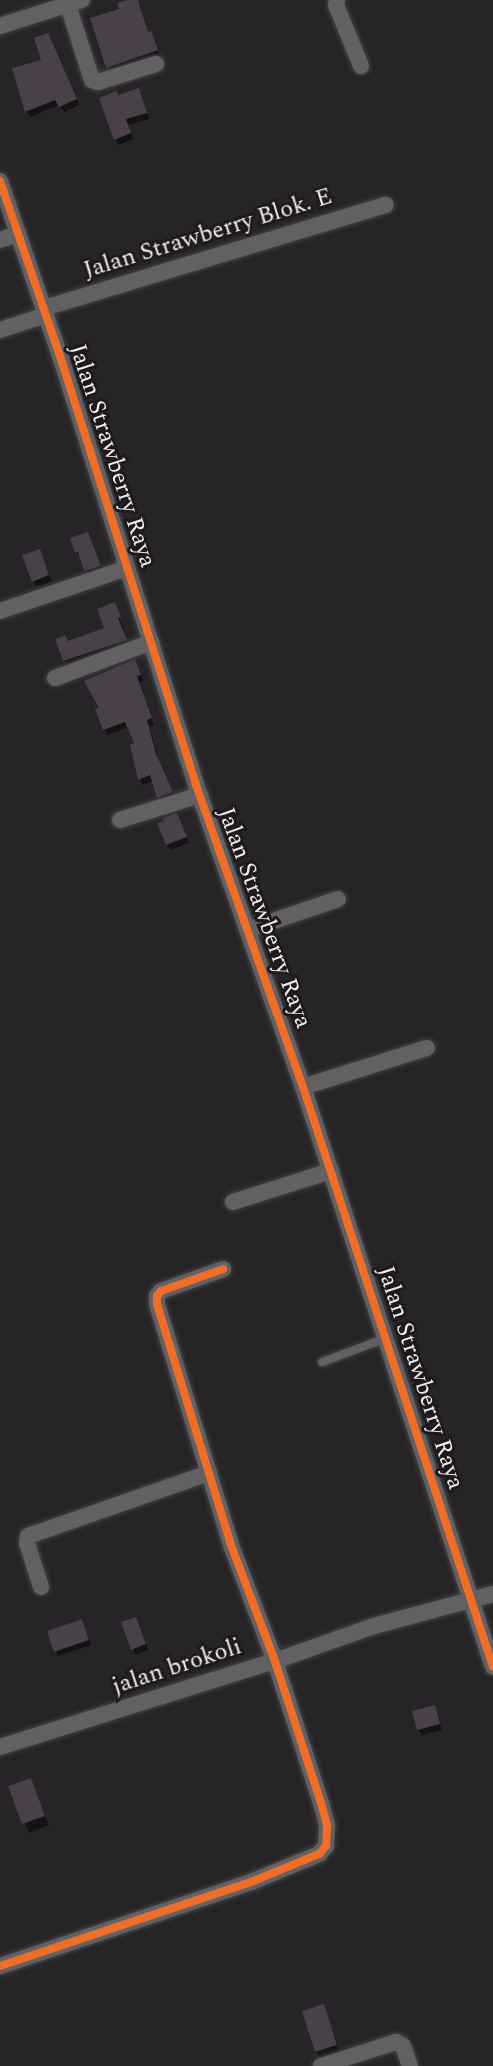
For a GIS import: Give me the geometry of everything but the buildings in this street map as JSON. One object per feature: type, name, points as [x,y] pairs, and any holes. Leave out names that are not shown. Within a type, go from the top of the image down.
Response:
[{"type":"street","points":[[337,0],[336,5],[361,66]]},
{"type":"street","points":[[0,26],[75,2],[92,80],[98,82],[156,64]]},
{"type":"street","name":"Jalan Strawberry Raya","points":[[0,181],[45,312],[200,795],[303,1087],[493,1667]]},
{"type":"street","name":"Jalan Strawberry Blok. E","points":[[0,330],[45,312],[386,205]]},
{"type":"street","points":[[0,240],[18,234]]},
{"type":"street","points":[[0,611],[127,568]]},
{"type":"street","points":[[55,678],[152,642]]},
{"type":"street","points":[[120,820],[200,795]]},
{"type":"street","points":[[247,930],[338,899]]},
{"type":"street","points":[[303,1087],[427,1048]]},
{"type":"street","points":[[233,1202],[331,1171]]},
{"type":"street","points":[[0,1966],[251,1882],[319,1854],[326,1846],[327,1825],[322,1806],[275,1661],[232,1548],[180,1385],[157,1296],[161,1291],[224,1269]]},
{"type":"street","points":[[41,1587],[27,1543],[28,1536],[208,1473]]},
{"type":"street","name":"jalan brokoli","points":[[0,1747],[275,1661],[374,1626],[493,1594]]},
{"type":"street","points":[[321,2066],[396,2043],[404,2046],[410,2066]]},
{"type":"lane","points":[[322,1362],[386,1338]]},
{"type":"cycle path","points":[[0,181],[61,359],[196,785],[303,1087],[493,1667]]},
{"type":"cycle path","points":[[0,1966],[251,1882],[319,1854],[326,1846],[327,1825],[322,1806],[275,1661],[232,1548],[157,1304],[157,1296],[161,1291],[223,1269]]}]
